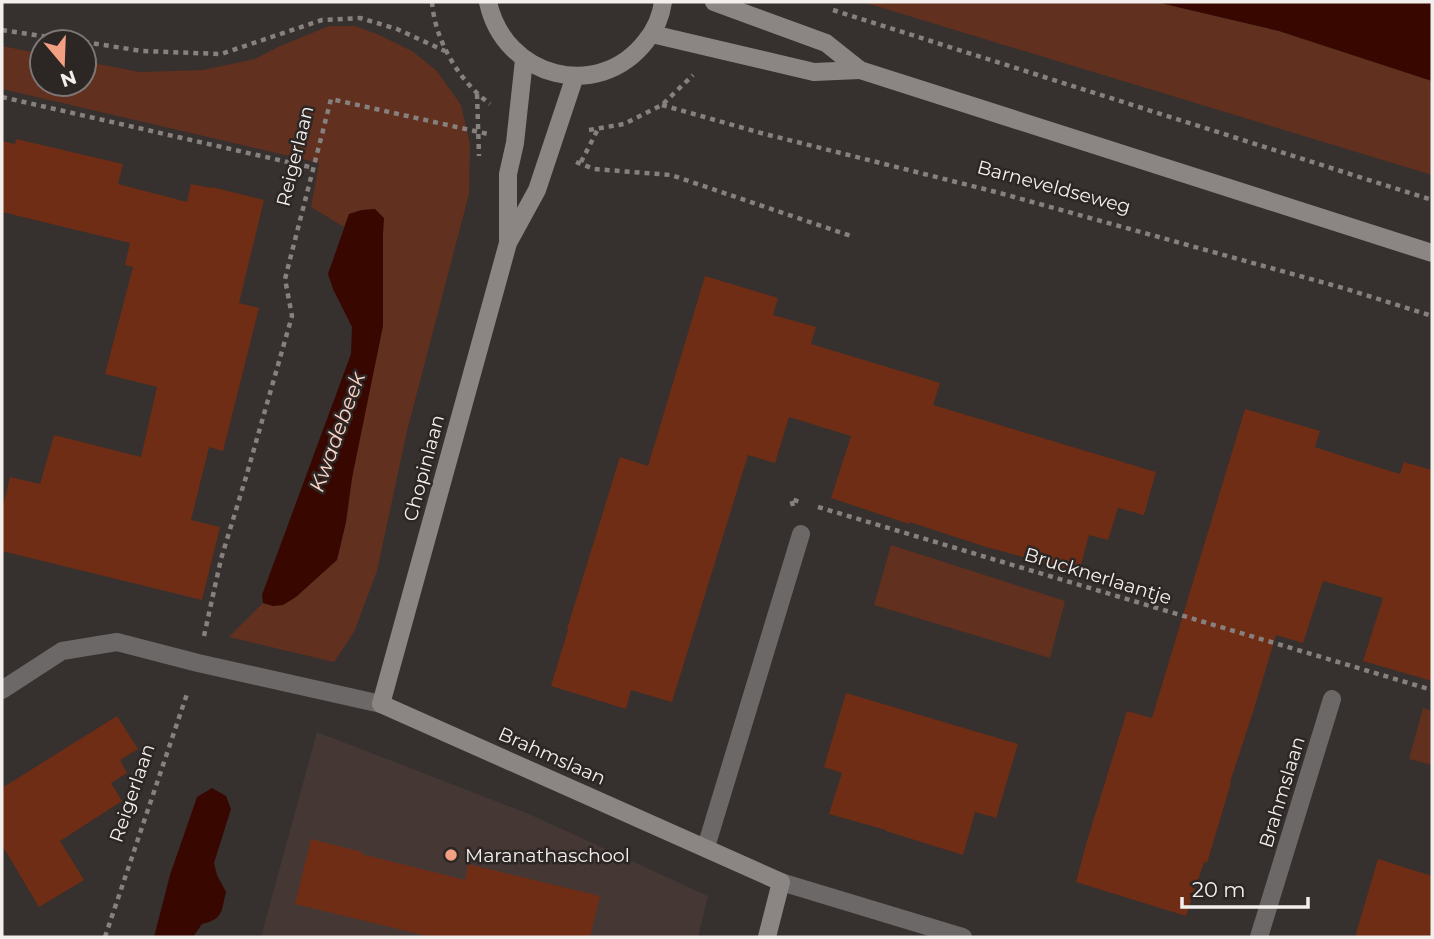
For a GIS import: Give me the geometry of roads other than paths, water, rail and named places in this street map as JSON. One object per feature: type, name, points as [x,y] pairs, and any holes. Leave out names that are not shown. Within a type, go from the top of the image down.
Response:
[{"type":"street","points":[[483,3],[501,36],[524,60],[548,72],[575,76],[598,74],[619,66],[638,52],[652,34],[663,2]]},
{"type":"street","points":[[714,2],[826,43],[860,70]]},
{"type":"street","points":[[652,34],[814,72],[860,70],[1432,253]]},
{"type":"street","name":"Chopinlaan","points":[[508,243],[508,174],[515,143],[524,60]]},
{"type":"street","name":"Chopinlaan","points":[[381,704],[508,243],[537,190],[575,76]]},
{"type":"street","points":[[706,848],[801,534]]},
{"type":"street","points":[[2,690],[62,651],[117,642],[381,704]]},
{"type":"street","name":"Brahmslaan","points":[[1259,937],[1332,699]]},
{"type":"street","name":"Brahmslaan","points":[[381,704],[781,882],[963,937]]},
{"type":"street","points":[[767,937],[781,882]]},
{"type":"water","points":[[1156,2],[1432,2],[1432,81],[1279,31]]},
{"type":"water","name":"Kwadebeek","points":[[375,209],[384,218],[383,326],[337,560],[296,597],[283,605],[273,606],[263,603],[262,595],[351,354],[352,327],[328,274],[349,214]]},
{"type":"water","points":[[212,788],[226,796],[231,809],[214,863],[226,892],[222,909],[214,920],[202,924],[193,937],[154,937],[170,875],[197,797]]},
{"type":"place","name":"Maranathaschool","points":[[451,855]]}]
